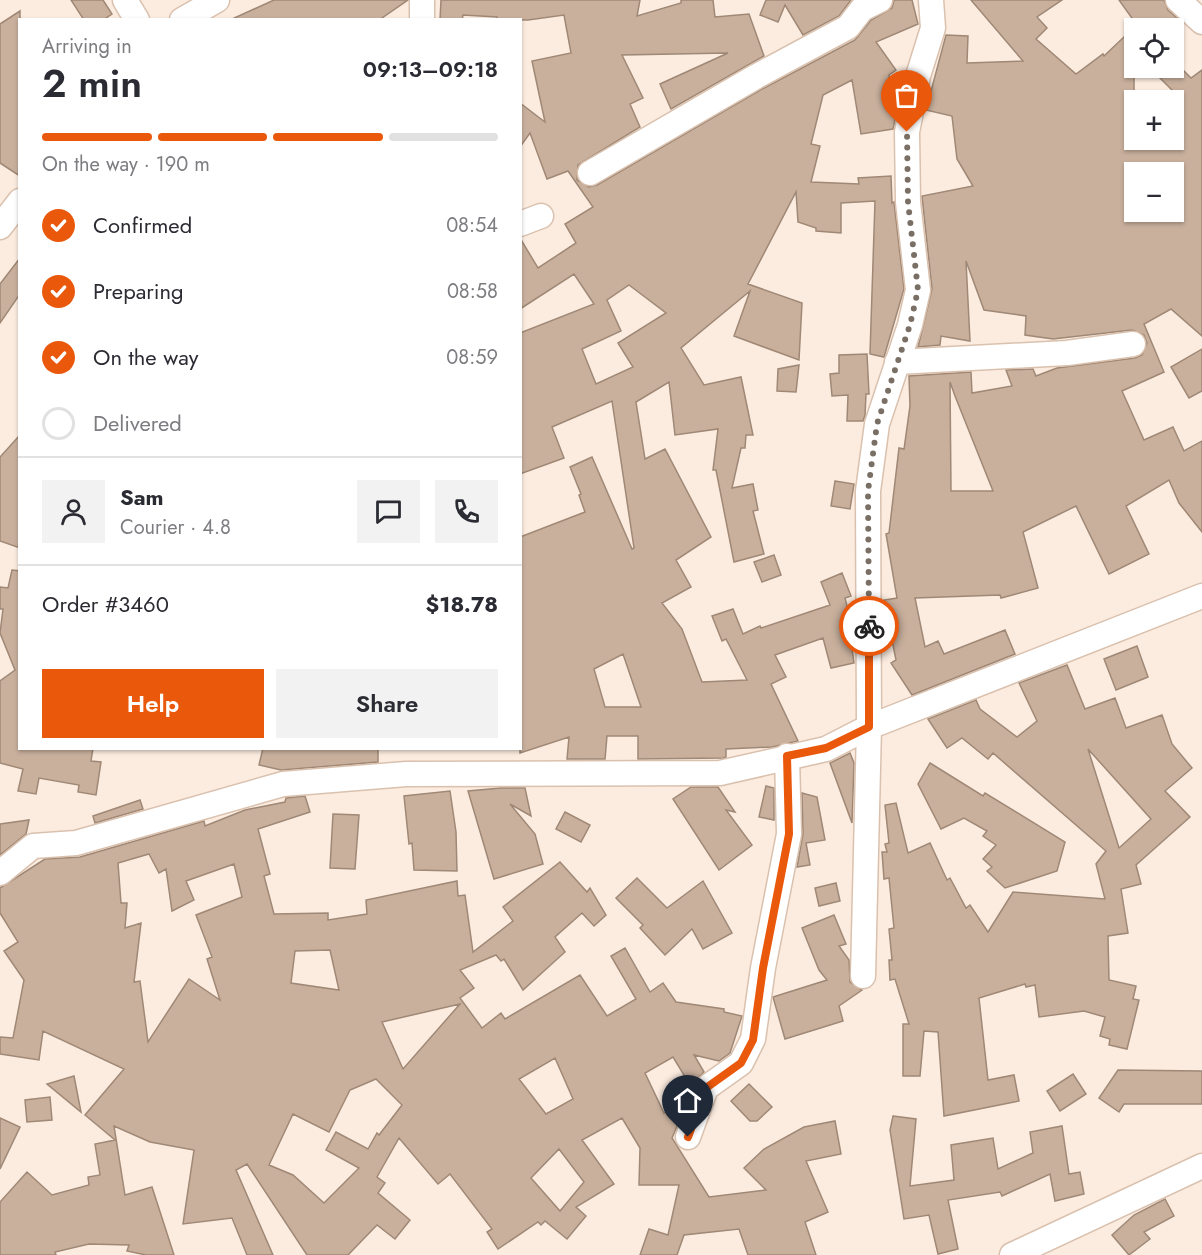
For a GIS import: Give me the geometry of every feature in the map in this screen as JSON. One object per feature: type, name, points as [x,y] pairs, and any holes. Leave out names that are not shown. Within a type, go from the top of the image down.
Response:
[{"type":"street","points":[[125,0],[136,18]]},
{"type":"street","points":[[186,18],[217,0]]},
{"type":"street","points":[[422,0],[422,18]]},
{"type":"street","points":[[590,173],[757,76],[848,27],[862,9],[880,0]]},
{"type":"street","points":[[863,976],[869,727],[868,491],[877,424],[918,290],[908,202],[907,132],[918,76],[933,28],[931,0]]},
{"type":"street","points":[[1178,0],[1202,22]]},
{"type":"street","points":[[0,227],[18,204]]},
{"type":"street","points":[[897,362],[1067,353],[1133,344]]},
{"type":"street","points":[[0,873],[33,846],[76,843],[283,784],[406,774],[720,773],[826,748],[869,727],[1202,596]]},
{"type":"street","points":[[688,1137],[706,1088],[741,1063],[753,1040],[763,968],[789,834],[787,756]]},
{"type":"street","points":[[1012,1255],[1202,1167]]},
{"type":"building","points":[[71,0],[103,0],[112,14],[106,18],[83,18]]},
{"type":"building","points":[[274,0],[408,0],[382,18],[234,18]]},
{"type":"building","points":[[441,0],[640,0],[637,16],[681,3],[681,0],[713,0],[715,17],[749,14],[764,56],[671,109],[660,84],[728,53],[622,55],[643,98],[630,104],[640,127],[578,165],[577,180],[589,187],[597,185],[764,88],[855,40],[871,20],[892,8],[894,0],[912,0],[918,24],[876,42],[896,70],[889,75],[896,115],[893,129],[861,134],[852,80],[823,95],[811,144],[820,146],[811,182],[859,184],[858,178],[891,176],[892,203],[894,202],[904,289],[884,357],[870,354],[875,201],[841,203],[841,233],[816,231],[816,228],[798,222],[796,192],[748,284],[802,303],[799,360],[734,336],[750,291],[681,348],[704,385],[741,377],[753,435],[746,435],[745,448],[741,448],[732,488],[753,484],[758,510],[753,511],[764,554],[734,562],[716,470],[713,470],[718,429],[675,435],[669,382],[636,402],[645,459],[665,449],[711,537],[676,560],[691,587],[662,603],[682,629],[702,682],[747,680],[726,639],[722,641],[712,616],[733,609],[743,634],[760,626],[761,628],[830,605],[821,582],[842,573],[851,596],[845,598],[854,633],[850,635],[854,663],[831,668],[823,638],[775,655],[786,677],[771,684],[798,741],[772,747],[726,749],[726,757],[723,758],[638,759],[638,736],[607,736],[605,759],[567,759],[569,737],[520,753],[522,750],[522,536],[585,512],[579,495],[581,494],[570,467],[592,457],[632,549],[634,548],[612,401],[552,427],[564,458],[522,473],[522,332],[594,304],[574,274],[522,308],[522,241],[538,268],[576,243],[565,224],[593,207],[568,171],[547,179],[530,133],[522,144],[522,105],[545,122],[532,61],[571,53],[564,15],[522,20],[522,18],[463,15],[462,18],[440,18]],"holes":[[[629,285],[666,313],[618,343],[633,367],[596,384],[582,349],[621,331],[607,300]],[[623,654],[641,707],[605,707],[594,669]]]},
{"type":"building","points":[[766,0],[851,0],[839,16],[803,35],[785,5],[778,22],[760,15]]},
{"type":"building","points":[[971,0],[1062,0],[1037,17],[1047,28],[1036,39],[1076,74],[1103,54],[1104,56],[1124,37],[1124,78],[1134,78],[1134,90],[1124,90],[1124,150],[1184,150],[1184,90],[1172,90],[1160,78],[1184,78],[1184,71],[1191,78],[1202,70],[1202,336],[1171,309],[1144,324],[1164,372],[1122,391],[1144,440],[1173,427],[1184,451],[1202,441],[1202,532],[1179,503],[1169,480],[1126,506],[1149,554],[1109,574],[1076,506],[1023,532],[1038,588],[1001,598],[1000,595],[915,598],[925,647],[938,641],[944,654],[1005,630],[1015,654],[912,695],[891,663],[896,660],[884,600],[897,598],[886,534],[889,533],[899,448],[904,449],[910,406],[909,376],[971,372],[972,393],[1012,386],[1006,370],[1033,369],[1036,376],[1057,368],[1135,358],[1142,355],[1147,343],[1144,335],[1132,330],[1053,339],[1025,335],[1026,316],[984,310],[966,261],[970,341],[941,336],[940,345],[918,347],[932,289],[922,196],[973,186],[957,159],[952,116],[926,110],[946,35],[968,36],[967,63],[1023,61]],"holes":[[[950,382],[993,491],[951,491]]]},
{"type":"building","points":[[1119,0],[1164,0],[1168,10],[1177,18],[1132,18]]},
{"type":"building","points":[[20,11],[20,18],[18,18],[18,175],[0,163],[0,24]]},
{"type":"building","points":[[18,261],[18,297],[0,323],[0,284]]},
{"type":"building","points":[[1202,349],[1202,391],[1189,398],[1171,367]]},
{"type":"building","points":[[867,354],[869,394],[866,394],[865,415],[863,421],[847,421],[848,395],[832,396],[830,374],[839,373],[839,355]]},
{"type":"building","points":[[799,365],[796,392],[777,391],[778,369]]},
{"type":"building","points":[[18,437],[18,547],[0,541],[0,457]]},
{"type":"building","points":[[835,481],[854,484],[850,509],[831,506]]},
{"type":"building","points":[[774,555],[781,575],[762,582],[754,562]]},
{"type":"building","points":[[12,570],[18,571],[18,750],[93,750],[91,761],[101,762],[96,795],[78,792],[79,785],[39,778],[36,794],[18,791],[23,769],[0,763],[0,681],[15,670],[0,633],[3,609],[0,609],[0,587],[8,588]]},
{"type":"building","points":[[1137,646],[1148,677],[1116,690],[1104,659]]},
{"type":"building","points":[[1067,665],[1085,709],[1115,698],[1126,728],[1162,715],[1172,744],[1192,768],[1165,791],[1190,817],[1136,865],[1141,884],[1121,889],[1128,933],[1108,936],[1109,980],[1136,986],[1133,999],[1139,1000],[1127,1049],[1109,1045],[1110,1039],[1100,1036],[1105,1017],[1084,1011],[1039,1017],[1035,985],[1026,987],[1025,984],[979,998],[988,1080],[1014,1075],[1019,1101],[944,1116],[938,1032],[924,1031],[920,1076],[903,1076],[903,1024],[909,1024],[895,979],[890,980],[889,960],[892,960],[889,929],[894,928],[889,878],[884,879],[882,852],[887,852],[885,844],[889,843],[885,805],[896,803],[908,853],[930,843],[947,880],[950,878],[966,908],[970,905],[988,932],[1013,892],[1105,899],[1096,864],[1106,851],[993,753],[988,759],[962,738],[947,748],[928,719],[976,700],[980,709],[1017,737],[1037,721],[1019,683]],"holes":[[[1088,749],[1151,819],[1119,848]]]},
{"type":"building","points":[[263,750],[378,750],[378,762],[281,770],[259,765]]},
{"type":"building","points":[[850,753],[854,763],[852,823],[830,763]]},
{"type":"building","points":[[930,763],[983,796],[985,793],[1065,842],[1057,871],[1005,888],[987,871],[992,867],[983,859],[996,845],[983,836],[987,831],[964,818],[941,829],[918,784]]},
{"type":"building","points":[[766,786],[774,788],[774,820],[759,817]]},
{"type":"building","points":[[691,787],[718,787],[735,812],[726,810],[752,845],[719,870],[673,799]]},
{"type":"building","points":[[525,788],[531,816],[510,804],[535,834],[543,864],[494,879],[468,791]]},
{"type":"building","points":[[450,791],[456,832],[457,871],[414,870],[404,796]]},
{"type":"building","points":[[802,793],[817,797],[825,840],[806,843],[810,865],[797,867],[803,834]]},
{"type":"building","points":[[305,796],[310,812],[258,829],[270,874],[264,876],[274,914],[328,913],[328,920],[367,914],[366,900],[457,881],[458,896],[465,895],[473,952],[513,921],[503,907],[560,862],[587,892],[590,888],[606,915],[594,926],[582,913],[555,937],[565,952],[523,990],[504,959],[501,961],[496,955],[460,970],[474,988],[460,998],[482,1028],[501,1013],[505,1019],[580,975],[607,1016],[636,999],[611,956],[625,948],[650,992],[663,983],[676,1002],[724,1009],[724,1012],[742,1016],[730,1053],[719,1061],[694,1055],[704,1072],[690,1085],[673,1057],[645,1073],[664,1113],[668,1110],[678,1124],[672,1138],[709,1197],[766,1190],[744,1168],[764,1149],[804,1127],[835,1121],[841,1154],[806,1161],[828,1212],[805,1222],[816,1255],[748,1255],[739,1229],[684,1235],[677,1255],[640,1255],[649,1229],[668,1235],[679,1185],[639,1185],[640,1148],[622,1118],[582,1140],[614,1184],[576,1207],[586,1216],[567,1239],[545,1221],[541,1225],[538,1222],[498,1249],[487,1232],[492,1229],[450,1174],[438,1184],[399,1138],[377,1177],[385,1183],[378,1193],[410,1220],[395,1239],[377,1225],[348,1255],[307,1255],[247,1164],[236,1170],[273,1255],[247,1255],[232,1218],[183,1224],[194,1150],[150,1142],[114,1126],[125,1195],[152,1187],[174,1255],[146,1255],[127,1251],[129,1245],[89,1244],[55,1252],[56,1255],[0,1255],[0,1202],[27,1172],[52,1195],[89,1185],[88,1177],[100,1175],[95,1144],[115,1140],[85,1115],[124,1069],[43,1031],[39,1060],[0,1054],[0,1037],[13,1038],[24,980],[4,951],[18,942],[0,913],[0,888],[45,859],[80,857],[204,821],[205,826],[245,810],[285,802],[286,798]],"holes":[[[149,854],[159,873],[166,869],[172,911],[194,900],[186,881],[234,864],[242,897],[196,915],[212,957],[207,959],[220,1000],[189,979],[148,1042],[140,981],[134,982],[141,923],[125,928],[127,903],[121,903],[118,863]],[[330,950],[339,990],[291,983],[295,951]],[[460,1004],[403,1069],[382,1022]],[[555,1058],[573,1099],[546,1114],[519,1079]],[[376,1079],[402,1105],[379,1135],[377,1133],[368,1149],[336,1132],[326,1150],[359,1168],[324,1203],[293,1175],[269,1165],[293,1114],[329,1132],[350,1090]],[[559,1149],[584,1182],[560,1211],[531,1178]]]},
{"type":"building","points":[[140,800],[143,809],[95,823],[93,816]]},
{"type":"building","points":[[565,812],[590,825],[581,842],[556,829]]},
{"type":"building","points":[[333,814],[359,815],[355,869],[330,868]]},
{"type":"building","points":[[29,820],[26,834],[0,855],[0,824]]},
{"type":"building","points":[[637,878],[667,908],[703,881],[732,933],[703,949],[692,929],[665,955],[640,928],[643,925],[616,898]]},
{"type":"building","points":[[836,883],[840,901],[819,906],[815,888]]},
{"type":"building","points":[[834,915],[846,944],[839,946],[849,960],[850,982],[862,990],[839,1006],[843,1021],[785,1039],[773,997],[827,980],[819,970],[802,928]]},
{"type":"building","points":[[1118,1070],[1202,1071],[1202,1104],[1124,1104],[1119,1112],[1099,1098]]},
{"type":"building","points":[[1073,1074],[1086,1094],[1060,1111],[1047,1091]]},
{"type":"building","points":[[74,1076],[81,1112],[47,1084]]},
{"type":"building","points":[[749,1084],[772,1107],[757,1121],[750,1121],[731,1101]]},
{"type":"building","points":[[50,1097],[52,1120],[27,1122],[25,1100]]},
{"type":"building","points":[[893,1116],[916,1119],[910,1186],[954,1180],[951,1145],[993,1138],[998,1169],[1033,1153],[1030,1132],[1062,1126],[1069,1174],[1080,1172],[1084,1194],[1055,1201],[1050,1174],[1002,1196],[1000,1192],[948,1200],[958,1249],[938,1254],[929,1215],[904,1219],[890,1130]]},
{"type":"building","points":[[0,1118],[20,1127],[0,1169]]},
{"type":"building","points":[[1165,1199],[1174,1216],[1144,1232],[1150,1239],[1129,1255],[1112,1235],[1134,1215]]},
{"type":"way so far","points":[[869,626],[868,491],[877,424],[910,325],[918,290],[908,202],[907,132]]},
{"type":"route","points":[[688,1137],[706,1088],[741,1063],[753,1040],[763,968],[789,834],[787,756],[826,748],[869,727],[869,626]]}]
